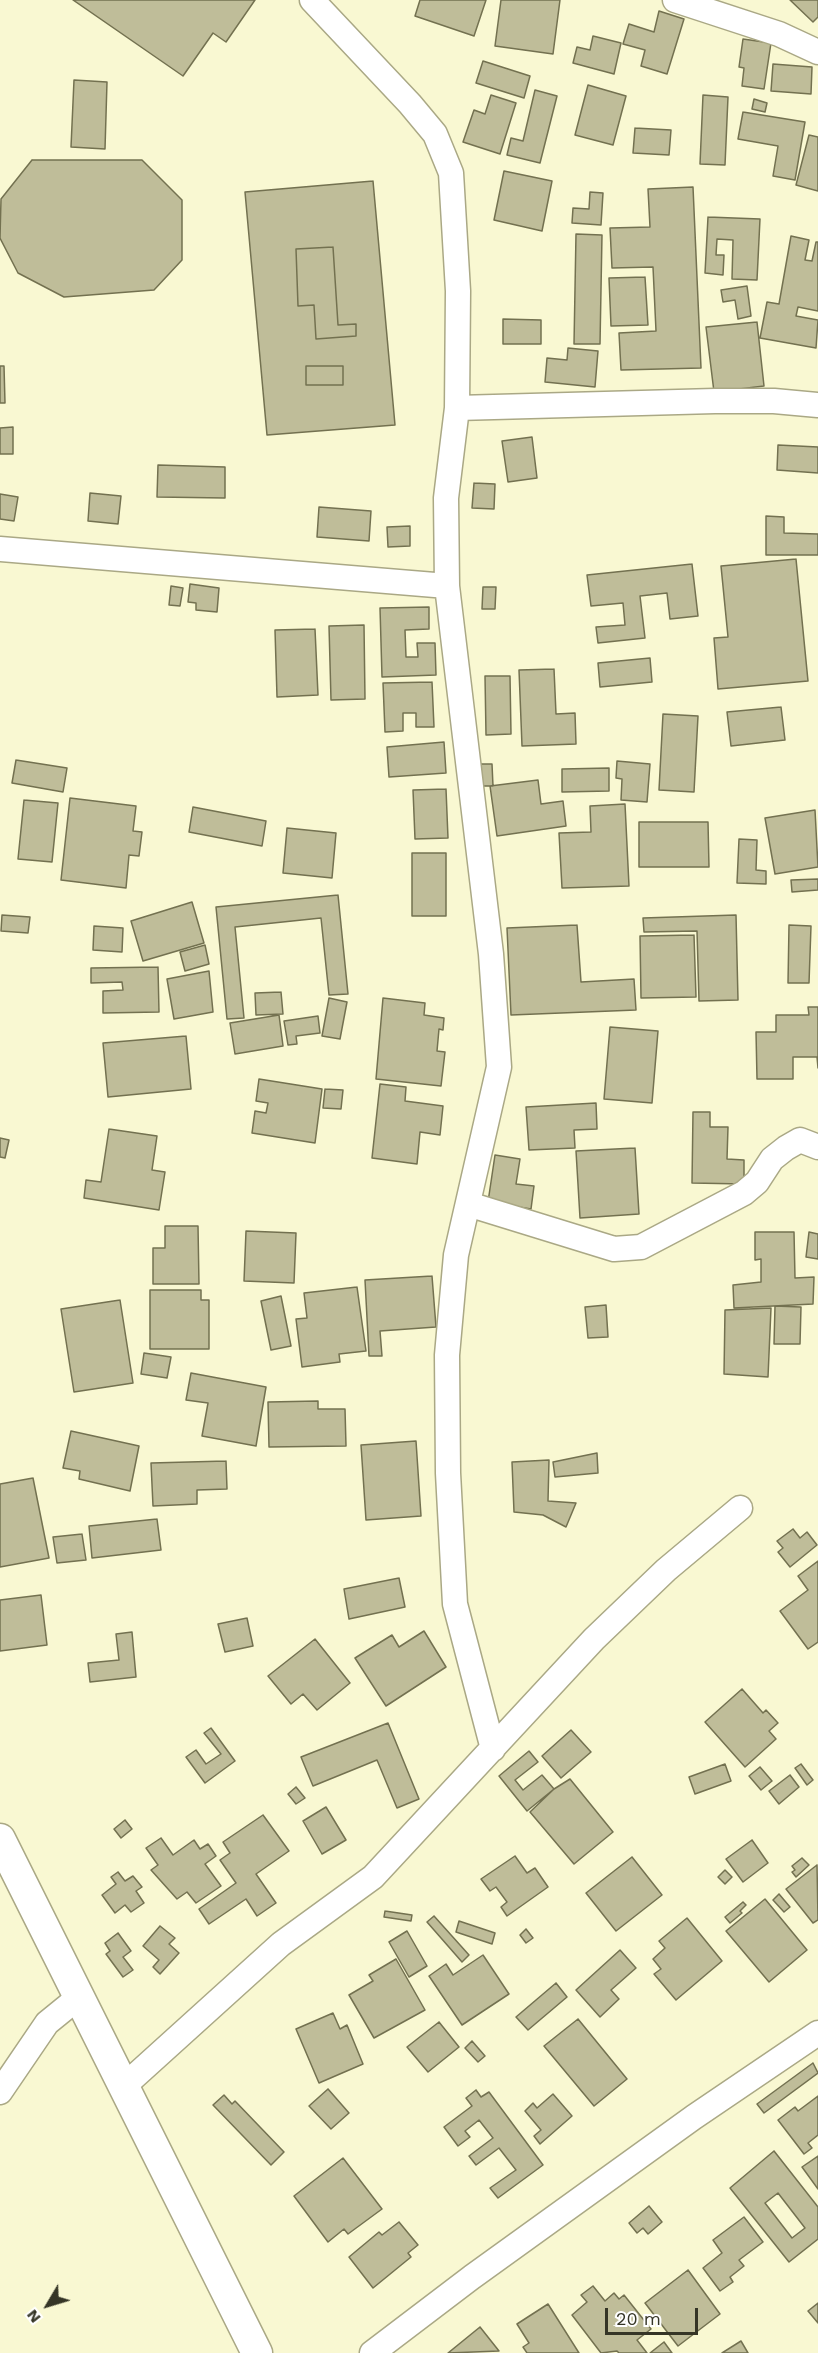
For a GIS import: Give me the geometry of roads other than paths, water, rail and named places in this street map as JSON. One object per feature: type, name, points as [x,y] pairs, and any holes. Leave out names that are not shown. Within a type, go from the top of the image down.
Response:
[{"type":"street","points":[[675,0],[779,34],[818,52]]},
{"type":"street","points":[[327,5],[435,134],[451,173],[458,291],[457,408],[446,498],[447,586],[491,954],[499,1067],[456,1255],[447,1355],[448,1473],[455,1604],[493,1749]]},
{"type":"street","points":[[457,408],[815,398]]},
{"type":"street","points":[[0,549],[447,586]]},
{"type":"street","points":[[468,1204],[614,1249],[641,1247],[744,1193],[757,1182],[772,1159],[800,1140],[818,1147]]},
{"type":"street","points":[[124,2086],[281,1944],[373,1877],[594,1639],[666,1570],[740,1508]]},
{"type":"street","points":[[0,1839],[229,2302],[257,2353]]},
{"type":"street","points":[[0,2092],[47,2023],[79,1997]]},
{"type":"street","points":[[372,2353],[472,2277],[636,2159],[818,2033]]}]
